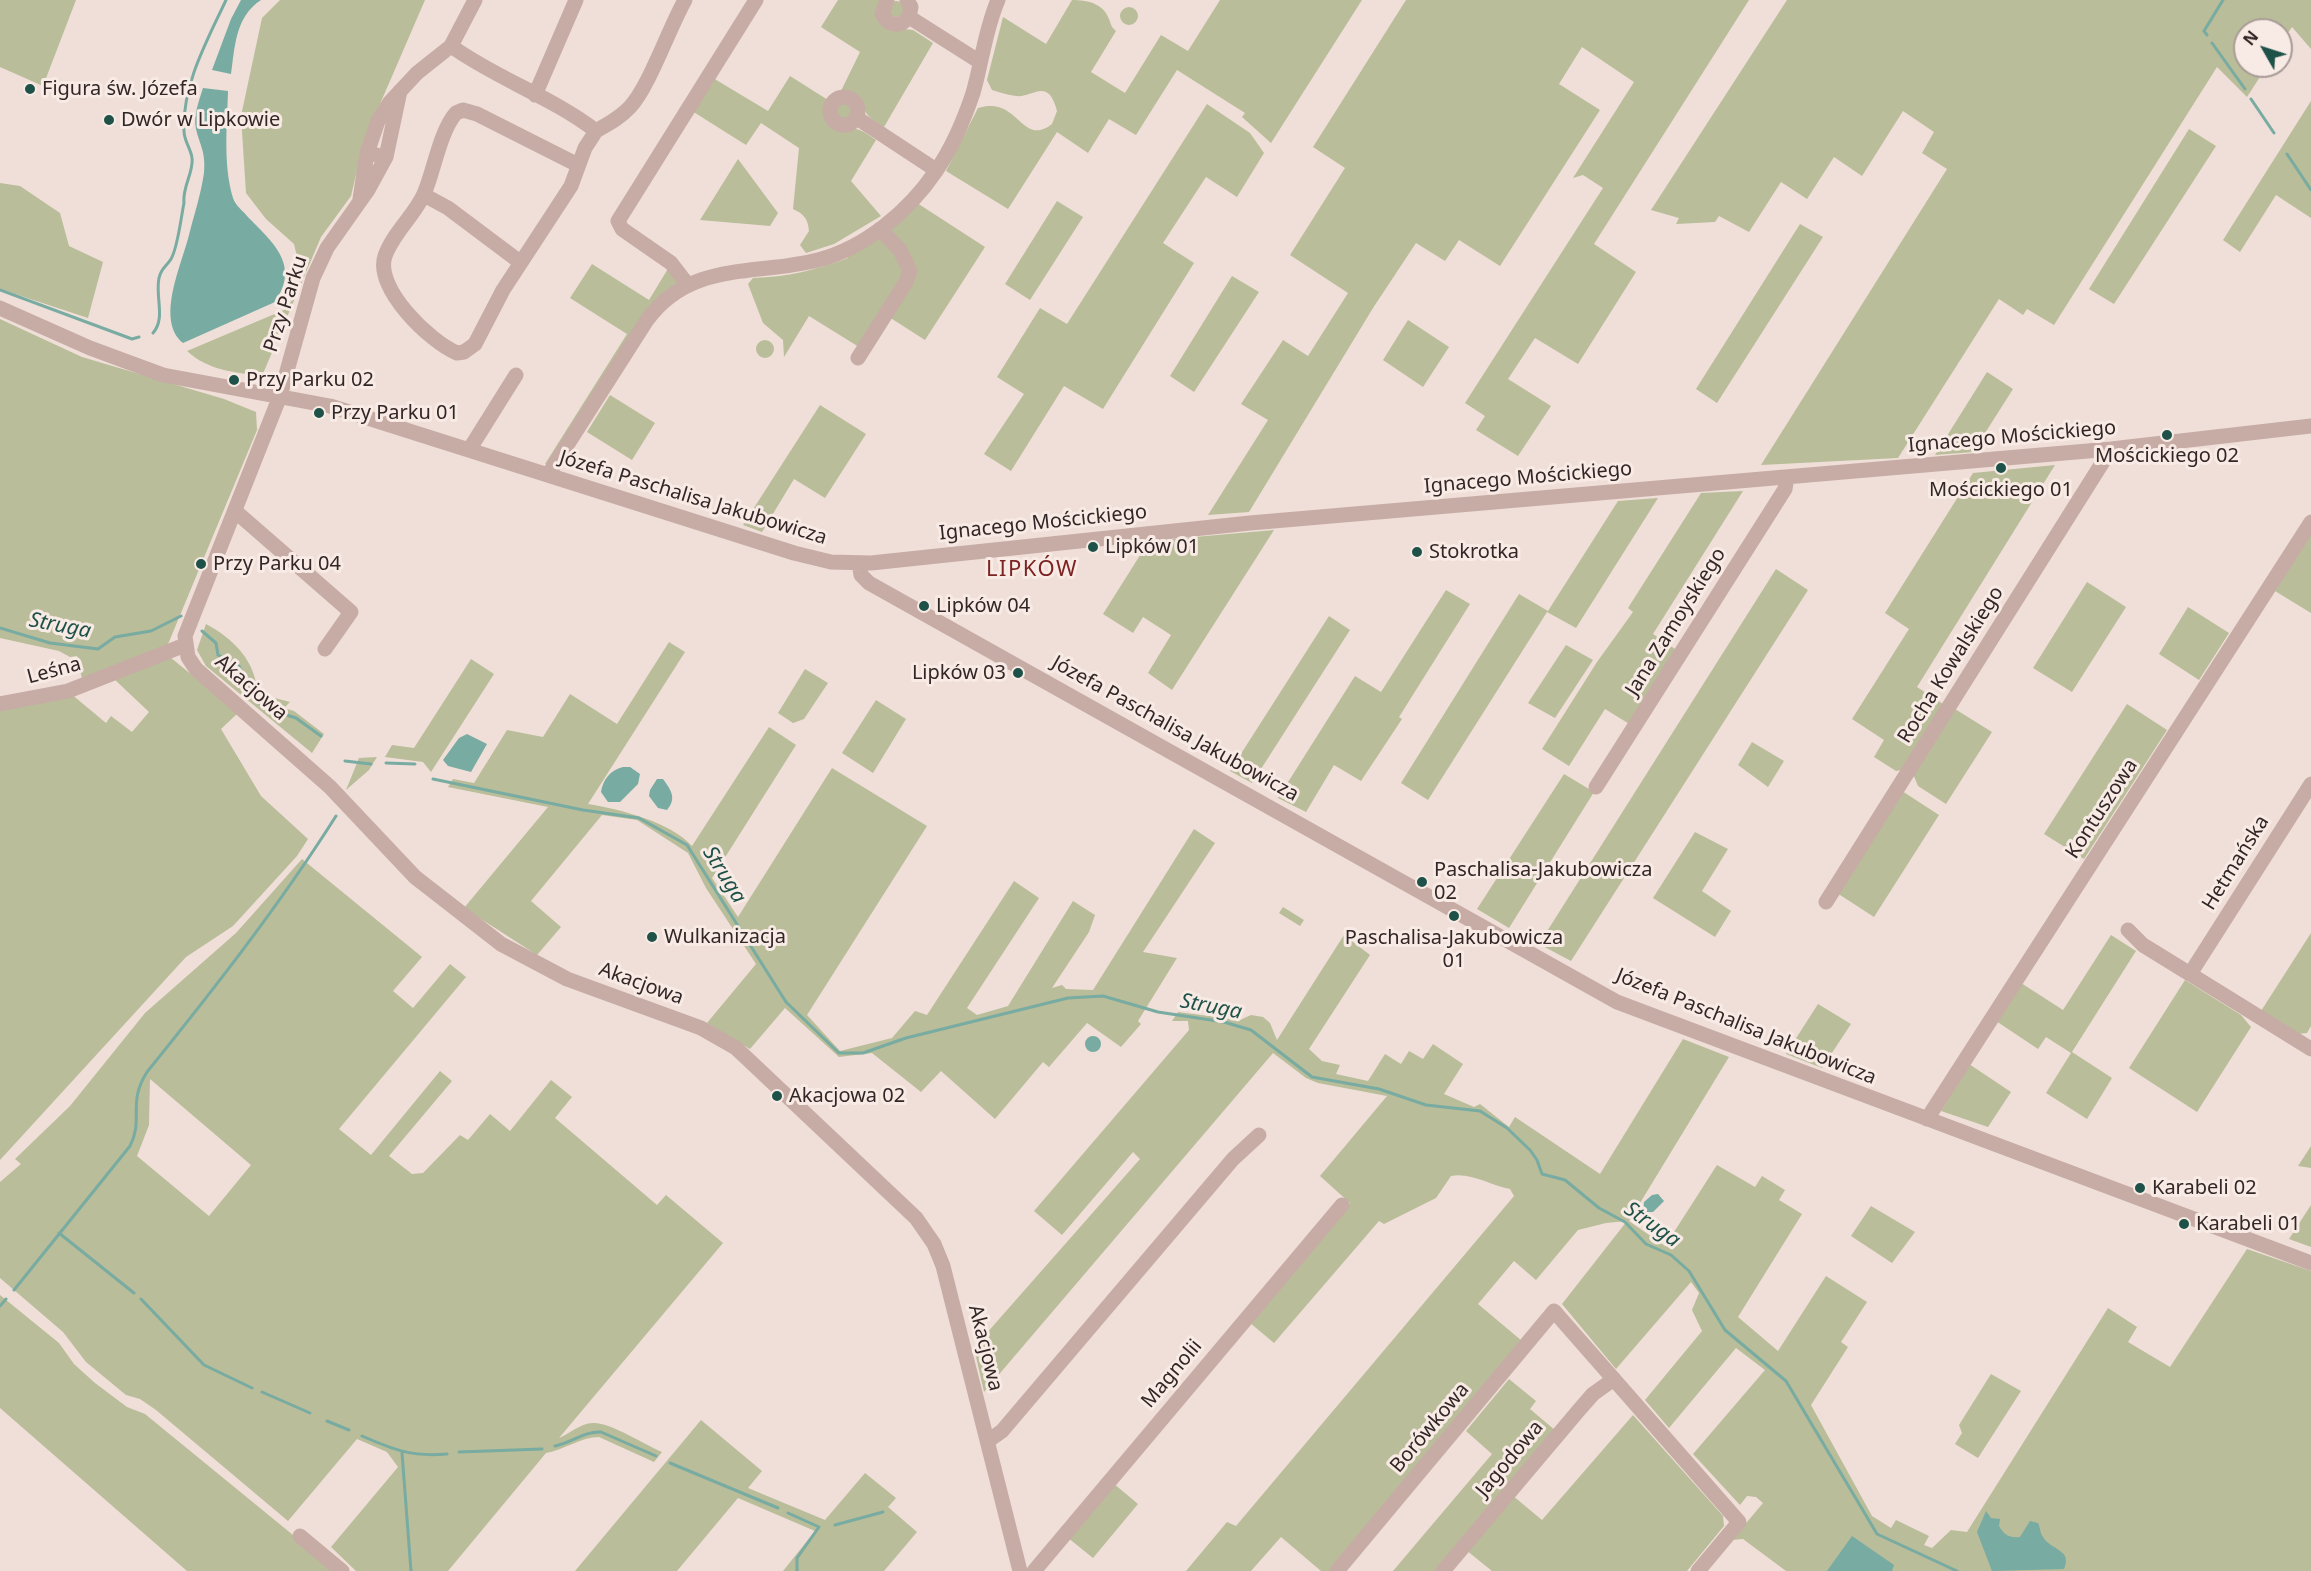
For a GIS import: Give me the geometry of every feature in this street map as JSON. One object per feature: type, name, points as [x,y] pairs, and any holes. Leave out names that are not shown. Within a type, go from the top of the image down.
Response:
[{"type":"street","name":"Przy Parku","points":[[360,199],[367,153],[378,121],[400,91],[451,46],[476,0]]},
{"type":"street","points":[[535,95],[576,0]]},
{"type":"street","points":[[578,165],[477,114],[463,110],[453,116],[424,195],[388,249],[383,274],[393,295],[446,347],[457,353],[464,352],[475,344],[520,262],[571,186],[578,165],[596,131],[618,119],[632,106],[642,90],[685,0]]},
{"type":"street","points":[[688,285],[671,263],[622,229],[618,221],[756,0]]},
{"type":"street","points":[[887,0],[882,9],[887,21],[899,25],[909,18],[911,10],[907,0]]},
{"type":"street","points":[[548,476],[651,314],[688,285],[735,270],[798,265],[821,260],[861,242],[880,229],[921,191],[955,137],[973,93],[998,0]]},
{"type":"street","points":[[909,18],[980,62]]},
{"type":"street","points":[[451,46],[481,67],[573,114],[596,131]]},
{"type":"street","name":"Przy Parku","points":[[280,396],[313,278],[327,248],[386,157],[400,91]]},
{"type":"street","points":[[857,118],[936,170]]},
{"type":"street","points":[[367,153],[386,157]]},
{"type":"street","points":[[424,195],[448,208],[520,262]]},
{"type":"street","points":[[858,358],[906,282],[910,271],[900,250],[880,229]]},
{"type":"street","name":"Józefa Paschalisa Jakubowicza","points":[[0,308],[90,348],[163,375],[330,406],[816,560],[859,563],[861,575],[869,583],[1617,1002],[2311,1263]]},
{"type":"street","points":[[468,450],[516,375]]},
{"type":"street","points":[[185,645],[185,636],[280,396]]},
{"type":"street","name":"Ignacego Mościckiego","points":[[859,563],[1250,523],[2111,449],[2311,426]]},
{"type":"street","name":"Rocha Kowalskiego","points":[[1826,902],[2111,449]]},
{"type":"street","name":"Jana Zamoyskiego","points":[[1596,788],[1785,489],[1787,477]]},
{"type":"street","points":[[235,511],[351,612],[325,650]]},
{"type":"street","name":"Kontuszowa","points":[[1927,1119],[2311,522]]},
{"type":"street","name":"Leśna","points":[[0,704],[68,691],[185,645]]},
{"type":"street","name":"Akacjowa","points":[[185,645],[188,657],[196,669],[330,787],[415,878],[471,922],[501,944],[556,974],[701,1028],[727,1042],[776,1084],[901,1202],[926,1232],[943,1266],[1020,1571]]},
{"type":"street","name":"Hetmańska","points":[[2193,969],[2311,784]]},
{"type":"street","points":[[2128,930],[2143,945],[2193,969],[2309,1043]]},
{"type":"street","points":[[988,1442],[1002,1431],[1233,1159],[1259,1135]]},
{"type":"street","name":"Magnolii","points":[[1034,1571],[1342,1205]]},
{"type":"street","name":"Borówkowa","points":[[1337,1571],[1554,1311],[1614,1379]]},
{"type":"street","points":[[1614,1379],[1739,1522],[1698,1571]]},
{"type":"street","name":"Jagodowa","points":[[1443,1571],[1593,1394],[1614,1379]]},
{"type":"street","points":[[300,1536],[342,1571]]},
{"type":"green space","points":[[0,0],[76,0],[43,86],[0,67]]},
{"type":"green space","points":[[280,0],[425,0],[364,141],[351,196],[321,237],[298,291],[300,269],[294,244],[266,219],[246,193],[241,116],[262,18]]},
{"type":"green space","points":[[838,0],[880,0],[878,4],[905,29],[913,30],[933,43],[884,127],[869,116],[854,93],[841,91],[860,52],[821,27]]},
{"type":"green space","points":[[1072,0],[1094,3],[1099,6],[1116,31],[1091,72],[1125,93],[1161,35],[1188,51],[1220,0],[1362,0],[1271,143],[1242,117],[1245,113],[1177,70],[1136,135],[1109,119],[1088,153],[1057,132],[1008,209],[946,171],[978,108],[992,106],[1002,108],[1033,130],[1042,130],[1052,124],[1057,111],[1053,100],[1045,91],[1022,96],[1010,95],[992,90],[987,80],[1003,17],[1046,44]]},
{"type":"green space","points":[[1406,0],[1749,0],[1594,244],[1636,272],[1578,364],[1535,338],[1508,379],[1551,406],[1518,456],[1476,430],[1485,416],[1465,403],[1603,188],[1583,175],[1573,178],[1634,82],[1582,47],[1559,84],[1600,110],[1500,266],[1459,240],[1445,261],[1416,243],[1373,308],[1249,512],[1208,515],[1268,420],[1241,404],[1283,340],[1308,356],[1348,293],[1290,255],[1345,168],[1313,147]]},
{"type":"green space","points":[[1787,0],[2311,0],[2311,49],[2293,28],[2293,18],[2233,18],[2233,78],[2259,78],[2247,97],[2217,67],[2054,325],[2027,309],[2023,315],[1999,299],[1898,458],[1761,465],[1947,169],[1922,153],[1934,132],[1903,111],[1862,176],[1834,157],[1807,199],[1781,182],[1749,232],[1719,216],[1715,222],[1676,224],[1679,218],[1651,210]]},
{"type":"green space","points":[[893,1],[899,1],[904,9],[902,15],[893,17],[888,12],[888,6]]},
{"type":"green space","points":[[1125,7],[1133,7],[1138,12],[1136,23],[1125,25],[1120,20],[1120,12]]},
{"type":"green space","points":[[790,76],[828,100],[825,115],[830,124],[840,129],[859,130],[876,140],[851,181],[881,216],[834,244],[806,253],[800,245],[809,231],[808,223],[803,215],[793,209],[799,148],[761,123],[746,145],[692,111],[713,78],[768,111]]},
{"type":"green space","points":[[2311,101],[2311,218],[2276,195],[2240,252],[2223,240]]},
{"type":"green space","points":[[841,102],[849,102],[854,107],[852,118],[841,120],[836,115],[836,107]]},
{"type":"green space","points":[[1207,104],[1250,133],[1264,153],[1237,197],[1206,177],[1163,243],[1194,263],[1103,409],[1064,386],[1011,471],[984,454],[1024,394],[997,377],[1040,308],[1067,324]]},
{"type":"green space","points":[[2189,129],[2216,146],[2114,304],[2089,289]]},
{"type":"green space","points":[[738,159],[778,213],[770,226],[700,220]]},
{"type":"green space","points":[[0,183],[20,186],[60,213],[69,246],[103,262],[88,318],[0,289]]},
{"type":"green space","points":[[1057,201],[1083,217],[1030,300],[1005,284]]},
{"type":"green space","points":[[917,203],[985,247],[925,340],[889,317],[910,283],[889,232]]},
{"type":"green space","points":[[1800,224],[1823,237],[1717,403],[1696,389]]},
{"type":"green space","points":[[876,237],[885,240],[906,271],[859,347],[809,316],[784,357],[783,340],[763,323],[748,284],[753,278],[801,272],[848,258],[846,254]]},
{"type":"green space","points":[[592,264],[649,300],[669,267],[678,280],[677,286],[549,465],[545,464],[627,334],[570,298]]},
{"type":"green space","points":[[1232,276],[1259,292],[1194,392],[1170,376]]},
{"type":"green space","points":[[296,295],[262,376],[213,367],[187,351],[284,310]]},
{"type":"green space","points":[[0,319],[82,357],[224,399],[256,412],[257,430],[166,649],[83,683],[77,656],[70,657],[59,651],[0,638]]},
{"type":"green space","points":[[1408,320],[1449,347],[1423,387],[1383,360]]},
{"type":"green space","points":[[761,340],[769,340],[774,345],[772,356],[761,358],[756,353],[756,345]]},
{"type":"green space","points":[[1987,372],[2013,389],[1973,452],[1935,455]]},
{"type":"green space","points":[[610,395],[655,423],[632,460],[587,432]]},
{"type":"green space","points":[[820,405],[866,434],[825,498],[794,479],[762,532],[743,525]]},
{"type":"green space","points":[[2055,465],[1917,687],[1946,706],[1906,769],[1896,771],[1874,757],[1884,740],[1852,719],[1909,629],[1885,613],[1973,473]]},
{"type":"green space","points":[[1743,491],[1653,634],[1678,651],[1631,725],[1605,709],[1569,766],[1542,749],[1597,662],[1633,612],[1628,608],[1701,493]]},
{"type":"green space","points":[[1658,498],[1576,628],[1547,612],[1428,800],[1401,783],[1519,594],[1548,611],[1618,501]]},
{"type":"green space","points":[[1274,530],[1172,690],[1148,673],[1171,635],[1143,617],[1133,633],[1103,614],[1149,541]]},
{"type":"green space","points":[[2311,534],[2311,613],[2275,591]]},
{"type":"green space","points":[[1776,569],[1808,590],[1571,961],[1539,944]]},
{"type":"green space","points":[[2087,582],[2126,607],[2072,692],[2033,668]]},
{"type":"green space","points":[[1446,590],[1470,604],[1399,717],[1402,719],[1361,781],[1334,765],[1306,812],[1278,798],[1355,676],[1381,692]]},
{"type":"green space","points":[[2188,607],[2229,633],[2199,680],[2159,654]]},
{"type":"green space","points":[[1329,616],[1350,630],[1252,783],[1230,771]]},
{"type":"green space","points":[[206,624],[233,642],[240,650],[251,667],[257,688],[271,697],[290,702],[284,708],[294,711],[324,734],[312,753],[206,666],[197,650]]},
{"type":"green space","points":[[669,642],[685,652],[588,804],[629,813],[658,823],[692,846],[769,727],[796,745],[712,878],[738,917],[832,768],[927,826],[807,1015],[840,1051],[892,1038],[915,1011],[927,1015],[1014,881],[1039,898],[967,1008],[977,1015],[1008,1006],[1073,901],[1095,915],[1089,932],[1052,988],[1062,985],[1066,989],[1093,990],[1194,829],[1215,843],[1143,952],[1177,958],[1138,1021],[1141,1024],[1121,1047],[1087,1023],[1049,1067],[1043,1062],[995,1119],[941,1071],[921,1092],[872,1053],[839,1057],[785,1008],[750,1049],[707,1023],[756,964],[706,888],[688,853],[637,820],[602,815],[531,901],[561,927],[537,955],[464,908],[548,807],[448,787],[453,779],[474,783],[507,730],[543,737],[570,694],[617,724]]},
{"type":"green space","points":[[1566,645],[1593,660],[1555,718],[1528,703]]},
{"type":"green space","points":[[170,657],[238,713],[221,729],[261,796],[308,839],[297,856],[233,926],[186,957],[0,1160],[0,709],[70,693],[106,723],[111,716],[132,732],[149,712],[113,678]]},
{"type":"green space","points":[[471,659],[494,674],[431,772],[423,762],[385,757],[392,745],[414,748]]},
{"type":"green space","points":[[805,669],[828,683],[804,719],[793,723],[778,713]]},
{"type":"green space","points":[[876,700],[906,719],[873,773],[842,753]]},
{"type":"green space","points":[[2127,704],[2167,730],[2084,859],[2044,834]]},
{"type":"green space","points":[[1955,709],[1992,732],[1946,804],[1918,786],[1913,774]]},
{"type":"green space","points":[[1752,742],[1784,761],[1768,787],[1738,765]]},
{"type":"green space","points":[[377,757],[369,770],[346,790],[359,758]]},
{"type":"green space","points":[[1564,774],[1594,792],[1509,928],[1477,909]]},
{"type":"green space","points":[[1902,791],[1939,815],[1874,917],[1837,893]]},
{"type":"green space","points":[[1695,832],[1728,849],[1702,891],[1731,911],[1715,937],[1653,898]]},
{"type":"green space","points":[[302,859],[422,957],[393,991],[413,1008],[450,964],[466,977],[339,1129],[371,1155],[440,1071],[452,1081],[389,1156],[412,1174],[423,1173],[460,1135],[468,1140],[490,1114],[510,1131],[551,1080],[572,1097],[555,1118],[657,1205],[666,1195],[723,1243],[559,1438],[584,1425],[593,1423],[609,1426],[662,1452],[654,1462],[599,1437],[586,1439],[546,1453],[448,1571],[356,1571],[331,1547],[398,1467],[387,1452],[357,1439],[288,1521],[156,1410],[140,1399],[126,1395],[86,1362],[63,1332],[0,1278],[0,1182],[21,1164],[15,1159],[70,1106],[145,1013],[236,933]],"holes":[[[150,1079],[251,1165],[209,1216],[137,1156],[149,1125]]]},
{"type":"green space","points":[[1283,907],[1304,920],[1300,926],[1279,913]]},
{"type":"green space","points":[[2311,933],[2311,1026],[2307,1033],[2297,1034],[2261,1011]]},
{"type":"green space","points":[[1344,935],[1370,955],[1309,1049],[1322,1061],[1340,1065],[1336,1074],[1368,1081],[1385,1054],[1401,1064],[1409,1051],[1423,1059],[1433,1044],[1463,1064],[1444,1094],[1474,1107],[1480,1104],[1509,1127],[1515,1117],[1600,1174],[1683,1039],[1729,1057],[1629,1221],[1665,1246],[1717,1165],[1755,1187],[1762,1176],[1785,1190],[1779,1200],[1802,1214],[1738,1317],[1778,1351],[1826,1276],[1867,1302],[1841,1342],[1848,1347],[1811,1405],[1872,1516],[1891,1528],[1896,1520],[1929,1536],[1924,1545],[1932,1548],[1951,1530],[1967,1532],[2108,1308],[2137,1327],[2128,1342],[2170,1367],[2247,1249],[2311,1271],[2311,1571],[1786,1571],[1743,1539],[1732,1540],[1763,1503],[1756,1497],[1747,1496],[1740,1505],[1693,1454],[1765,1370],[1736,1348],[1669,1428],[1645,1400],[1702,1331],[1692,1310],[1699,1293],[1691,1282],[1616,1369],[1562,1304],[1627,1221],[1606,1223],[1578,1230],[1536,1280],[1514,1261],[1478,1304],[1522,1341],[1330,1571],[1321,1571],[1281,1537],[1251,1571],[1186,1571],[1227,1522],[1236,1526],[1514,1196],[1510,1189],[1473,1177],[1451,1176],[1436,1198],[1384,1224],[1379,1221],[1274,1343],[1249,1322],[1350,1203],[1320,1176],[1387,1096],[1318,1083],[1306,1078],[1273,1053],[984,1392],[975,1352],[978,1343],[1140,1159],[1133,1152],[1062,1235],[1034,1211],[1189,1030],[1188,1021],[1172,1021],[1178,1012],[1240,1020],[1251,1015],[1263,1017],[1270,1023],[1277,1040]]},
{"type":"green space","points":[[2111,935],[2136,951],[2072,1052],[2112,1078],[2087,1119],[2046,1093],[2071,1053],[2046,1037],[2038,1049],[1996,1021],[2021,983],[2063,1010]]},
{"type":"green space","points":[[2185,980],[2241,1015],[2251,1027],[2197,1112],[2129,1068]]},
{"type":"green space","points":[[1818,1004],[1851,1024],[1822,1068],[1786,1054]]},
{"type":"green space","points":[[1969,1064],[2011,1092],[1988,1127],[1941,1111]]},
{"type":"green space","points":[[2311,1146],[2311,1168],[2298,1166]]},
{"type":"green space","points":[[2311,1205],[2311,1247],[2289,1239]]},
{"type":"green space","points":[[1871,1206],[1915,1232],[1892,1263],[1851,1236]]},
{"type":"green space","points":[[0,1295],[59,1343],[74,1364],[95,1383],[127,1407],[145,1414],[337,1571],[187,1571],[0,1408]]},
{"type":"green space","points":[[1991,1374],[2021,1391],[1978,1458],[1955,1444],[1962,1433],[1959,1425]]},
{"type":"green space","points":[[1509,1379],[1536,1401],[1530,1409],[1556,1431],[1438,1571],[1393,1571],[1492,1454],[1466,1431]]},
{"type":"green space","points":[[1633,1415],[1723,1516],[1724,1526],[1687,1571],[1492,1571],[1466,1550],[1512,1495],[1542,1520]]},
{"type":"green space","points":[[701,1420],[762,1471],[748,1488],[825,1520],[865,1473],[896,1498],[888,1507],[917,1532],[884,1571],[783,1571],[815,1531],[738,1498],[677,1571],[575,1571]]},
{"type":"green space","points":[[1113,1483],[1138,1504],[1093,1558],[1067,1537]]},
{"type":"water","points":[[241,0],[261,0],[252,7],[241,24],[235,43],[231,74],[212,70],[231,19]]},
{"type":"water","points":[[203,88],[228,91],[227,159],[233,198],[239,208],[266,235],[280,254],[285,276],[275,302],[183,343],[175,333],[171,320],[171,306],[204,173],[203,154],[195,124]]},
{"type":"water","points":[[467,734],[487,744],[471,772],[448,766],[443,760],[459,738]]},
{"type":"water","points":[[623,767],[630,767],[640,774],[638,784],[620,802],[608,802],[601,792],[603,783],[611,773]]},
{"type":"water","points":[[657,779],[663,779],[672,794],[672,802],[667,810],[658,808],[649,796]]},
{"type":"water","points":[[1093,1036],[1099,1038],[1101,1044],[1099,1050],[1093,1052],[1087,1050],[1085,1044],[1087,1038]]},
{"type":"water","points":[[1658,1194],[1664,1201],[1653,1212],[1643,1212],[1644,1202],[1652,1195]]},
{"type":"water","points":[[1986,1511],[1991,1518],[2000,1519],[1999,1526],[2005,1534],[2010,1536],[2020,1537],[2030,1521],[2038,1523],[2046,1541],[2066,1557],[2064,1569],[1992,1571],[1977,1532]]},
{"type":"water","points":[[1852,1536],[1894,1565],[1892,1571],[1827,1571]]},
{"type":"waterway","points":[[153,333],[160,314],[159,278],[176,247],[192,163],[184,131],[187,97],[197,64],[226,0]]},
{"type":"waterway","points":[[2207,35],[2204,31],[2223,0]]},
{"type":"waterway","points":[[2212,43],[2245,89]]},
{"type":"waterway","points":[[2251,99],[2274,133]]},
{"type":"waterway","points":[[2287,154],[2311,190]]},
{"type":"waterway","points":[[0,290],[132,339],[139,337]]},
{"type":"waterway","name":"Struga","points":[[0,628],[50,643],[98,649],[115,637],[151,631],[181,616]]},
{"type":"waterway","name":"Struga","points":[[202,631],[216,643],[218,655],[239,666],[249,693],[264,708],[296,718],[321,736]]},
{"type":"waterway","name":"Struga","points":[[345,761],[371,764]]},
{"type":"waterway","name":"Struga","points":[[386,763],[415,764]]},
{"type":"waterway","name":"Struga","points":[[433,779],[583,810],[639,818],[687,845],[786,1002],[839,1053],[863,1053],[906,1038],[1068,998],[1103,996],[1158,1012],[1224,1022],[1251,1030],[1312,1077],[1379,1089],[1426,1105],[1480,1111],[1507,1128],[1530,1150],[1542,1174],[1565,1180],[1599,1208],[1625,1222],[1646,1244],[1671,1255],[1689,1271],[1725,1330],[1786,1381],[1877,1534],[1957,1571]]},
{"type":"waterway","points":[[14,1290],[130,1146],[136,1127],[138,1093],[147,1072],[245,947],[336,816]]},
{"type":"waterway","points":[[59,1233],[134,1293]]},
{"type":"waterway","points":[[0,1306],[6,1299]]},
{"type":"waterway","points":[[141,1299],[204,1365],[252,1388]]},
{"type":"waterway","points":[[262,1392],[310,1413]]},
{"type":"waterway","points":[[327,1421],[349,1430]]},
{"type":"waterway","points":[[555,1446],[589,1433],[601,1432],[656,1456]]},
{"type":"waterway","points":[[362,1436],[403,1451],[447,1454]]},
{"type":"waterway","points":[[459,1452],[542,1449]]},
{"type":"waterway","points":[[402,1453],[411,1571]]},
{"type":"waterway","points":[[670,1463],[778,1508]]},
{"type":"waterway","points":[[835,1525],[883,1512]]},
{"type":"waterway","points":[[788,1513],[819,1527],[797,1558],[797,1571]]},
{"type":"place","name":"Figura św. Józefa","points":[[30,89]]},
{"type":"place","name":"Dwór w Lipkowie","points":[[109,120]]},
{"type":"place","name":"Przy Parku 02","points":[[234,380]]},
{"type":"place","name":"Przy Parku 01","points":[[319,413]]},
{"type":"place","name":"Mościckiego 02","points":[[2167,435]]},
{"type":"place","name":"Mościckiego 01","points":[[2001,468]]},
{"type":"place","name":"Lipków 01","points":[[1093,547]]},
{"type":"place","name":"Stokrotka","points":[[1417,552]]},
{"type":"place","name":"Przy Parku 04","points":[[201,564]]},
{"type":"place","name":"Lipków 04","points":[[924,606]]},
{"type":"place","name":"Lipków 03","points":[[1018,673]]},
{"type":"place","name":"Paschalisa-Jakubowicza 02","points":[[1422,882]]},
{"type":"place","name":"Paschalisa-Jakubowicza 01","points":[[1454,916]]},
{"type":"place","name":"Wulkanizacja","points":[[652,937]]},
{"type":"place","name":"Akacjowa 02","points":[[777,1096]]},
{"type":"place","name":"Karabeli 02","points":[[2140,1188]]},
{"type":"place","name":"Karabeli 01","points":[[2184,1224]]},
{"type":"district","name":"LIPKÓW","points":[[1032,570]]}]
